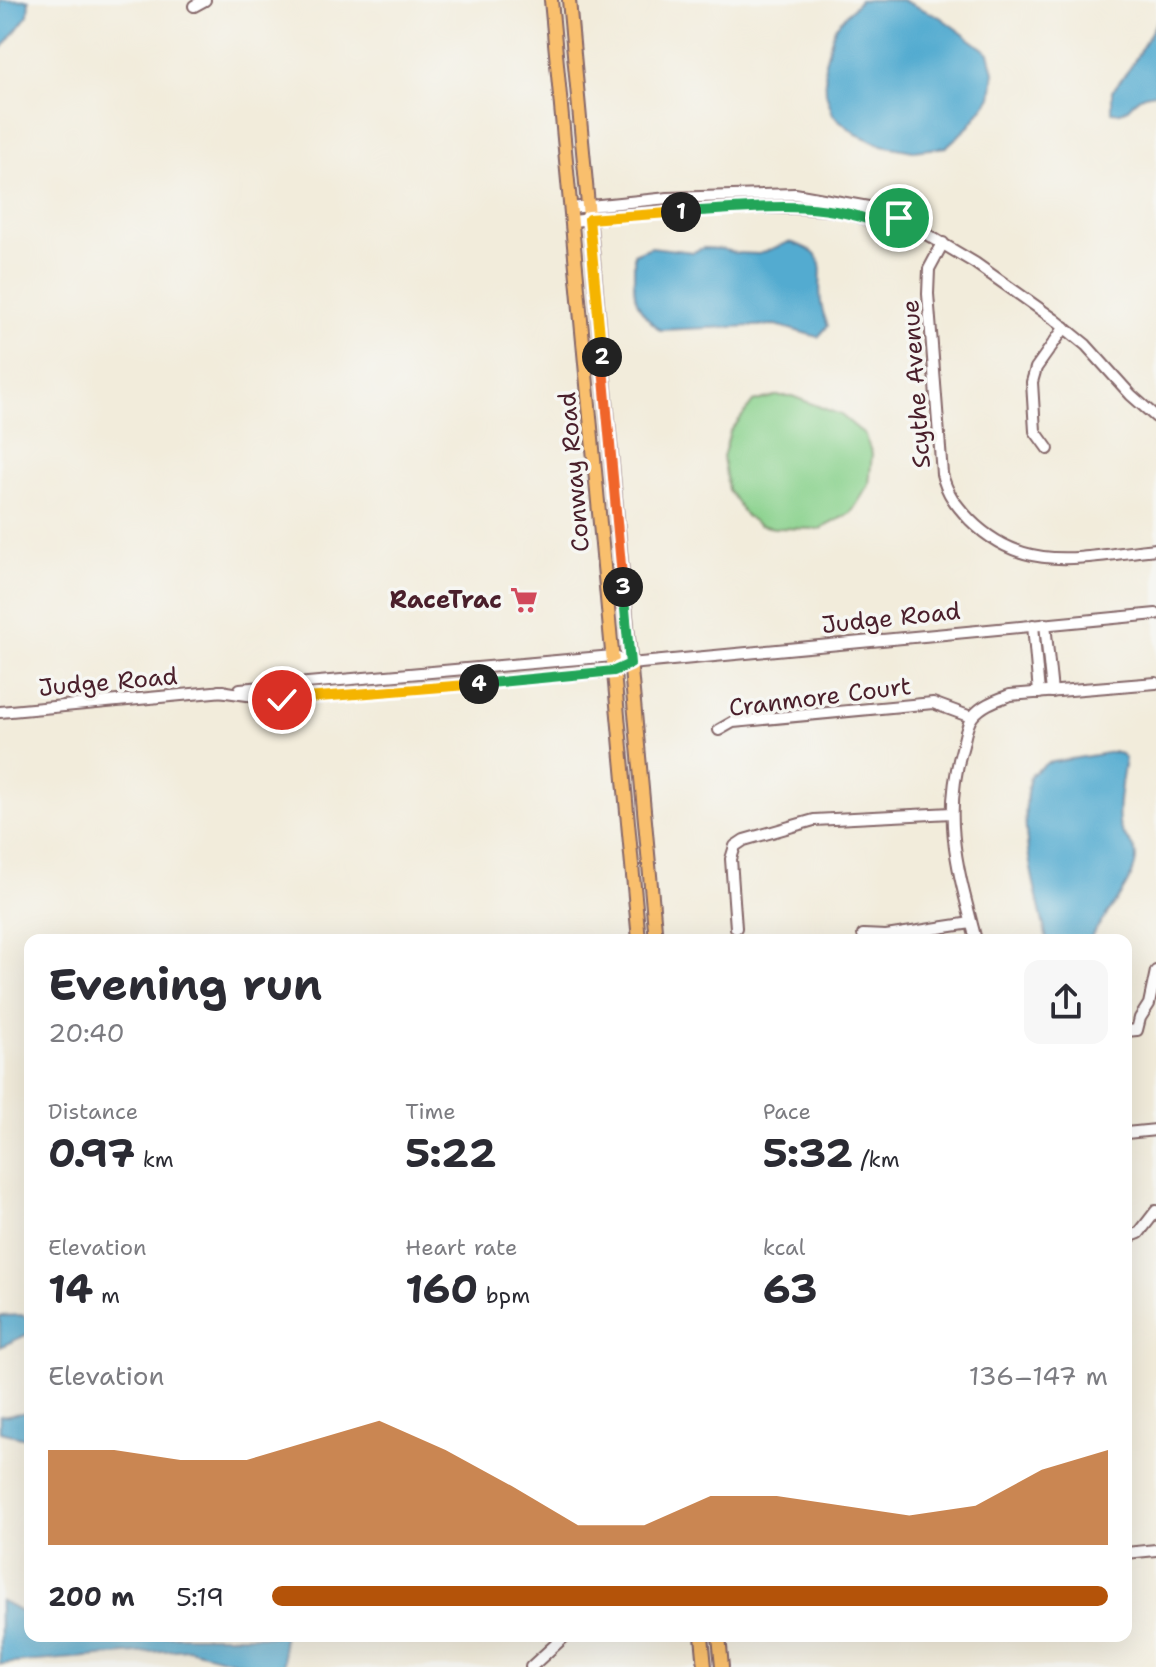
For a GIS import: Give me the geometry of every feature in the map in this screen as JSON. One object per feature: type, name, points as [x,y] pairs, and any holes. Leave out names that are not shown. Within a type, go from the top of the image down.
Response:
[{"type":"main road","name":"Conway Road","points":[[551,0],[638,934]]},
{"type":"main road","name":"Conway Road","points":[[569,0],[655,934]]},
{"type":"main road","points":[[593,440],[603,450],[612,469]]},
{"type":"main road","points":[[703,1642],[705,1667]]},
{"type":"main road","points":[[720,1642],[722,1667]]},
{"type":"street","points":[[571,214],[588,204],[795,194],[849,202],[889,213],[975,263],[1065,327],[1156,417]]},
{"type":"street","points":[[668,198],[669,212]]},
{"type":"street","points":[[571,214],[589,219],[669,212],[804,208],[863,216],[894,230],[921,232]]},
{"type":"street","points":[[884,226],[889,213]]},
{"type":"street","name":"Scythe Avenue","points":[[943,243],[929,269],[928,294],[946,493],[993,541],[1021,554],[1051,559],[1156,549]]},
{"type":"street","points":[[1048,449],[1035,431],[1032,382],[1036,368],[1065,327]]},
{"type":"street","name":"Judge Road","points":[[219,691],[282,700],[614,671],[630,664],[1156,614]]},
{"type":"street","points":[[1045,624],[1052,692]]},
{"type":"street","points":[[1033,625],[1039,693]]},
{"type":"street","points":[[613,656],[630,664]]},
{"type":"street","name":"Judge Road","points":[[0,712],[613,656]]},
{"type":"street","points":[[1036,664],[1049,663]]},
{"type":"street","points":[[974,934],[953,852],[952,813],[960,754],[971,717],[988,703],[1010,695],[1156,683]]},
{"type":"street","name":"Cranmore Court","points":[[719,730],[733,722],[933,703],[971,717]]},
{"type":"street","points":[[736,928],[731,859],[735,846],[744,840],[814,820],[952,813]]},
{"type":"street","points":[[899,934],[971,923]]},
{"type":"street","points":[[1132,1030],[1137,1030],[1149,1004],[1156,971]]},
{"type":"street","points":[[1132,1132],[1156,1130]]},
{"type":"street","points":[[1132,1236],[1139,1233],[1156,1211]]},
{"type":"street","points":[[1132,1552],[1156,1550]]},
{"type":"street","points":[[531,1667],[558,1642]]},
{"type":"green space","points":[[775,396],[792,396],[841,415],[864,434],[872,454],[869,485],[851,513],[820,529],[759,525],[746,516],[728,490],[723,457],[730,432],[753,402]]},
{"type":"water","points":[[0,0],[29,0],[28,15],[0,51]]},
{"type":"water","points":[[860,0],[902,0],[940,17],[989,53],[994,72],[991,97],[969,126],[946,147],[913,151],[881,145],[856,134],[833,115],[826,93],[825,62],[835,27]]},
{"type":"water","points":[[1156,23],[1156,93],[1142,96],[1122,112],[1112,112],[1112,91],[1130,68]]},
{"type":"water","points":[[789,242],[804,247],[818,259],[820,295],[828,326],[818,337],[776,325],[660,330],[638,304],[634,288],[634,254],[651,247],[693,252],[703,248],[722,249],[759,254]]},
{"type":"water","points":[[1113,752],[1125,758],[1119,820],[1136,859],[1124,890],[1093,934],[1046,934],[1033,879],[1025,817],[1030,776],[1047,763]]},
{"type":"water","points":[[0,1316],[24,1316],[24,1336],[0,1347]]},
{"type":"water","points":[[24,1413],[24,1438],[0,1432],[0,1416]]},
{"type":"water","points":[[0,1600],[24,1614],[24,1642],[283,1642],[284,1667],[258,1667],[188,1649],[0,1664]]},
{"type":"place","name":"RaceTrac","points":[[524,600]]},
{"type":"route","points":[[282,700],[614,671],[630,664],[589,219],[669,212],[804,208],[842,211],[884,226],[889,213],[899,218]]}]
